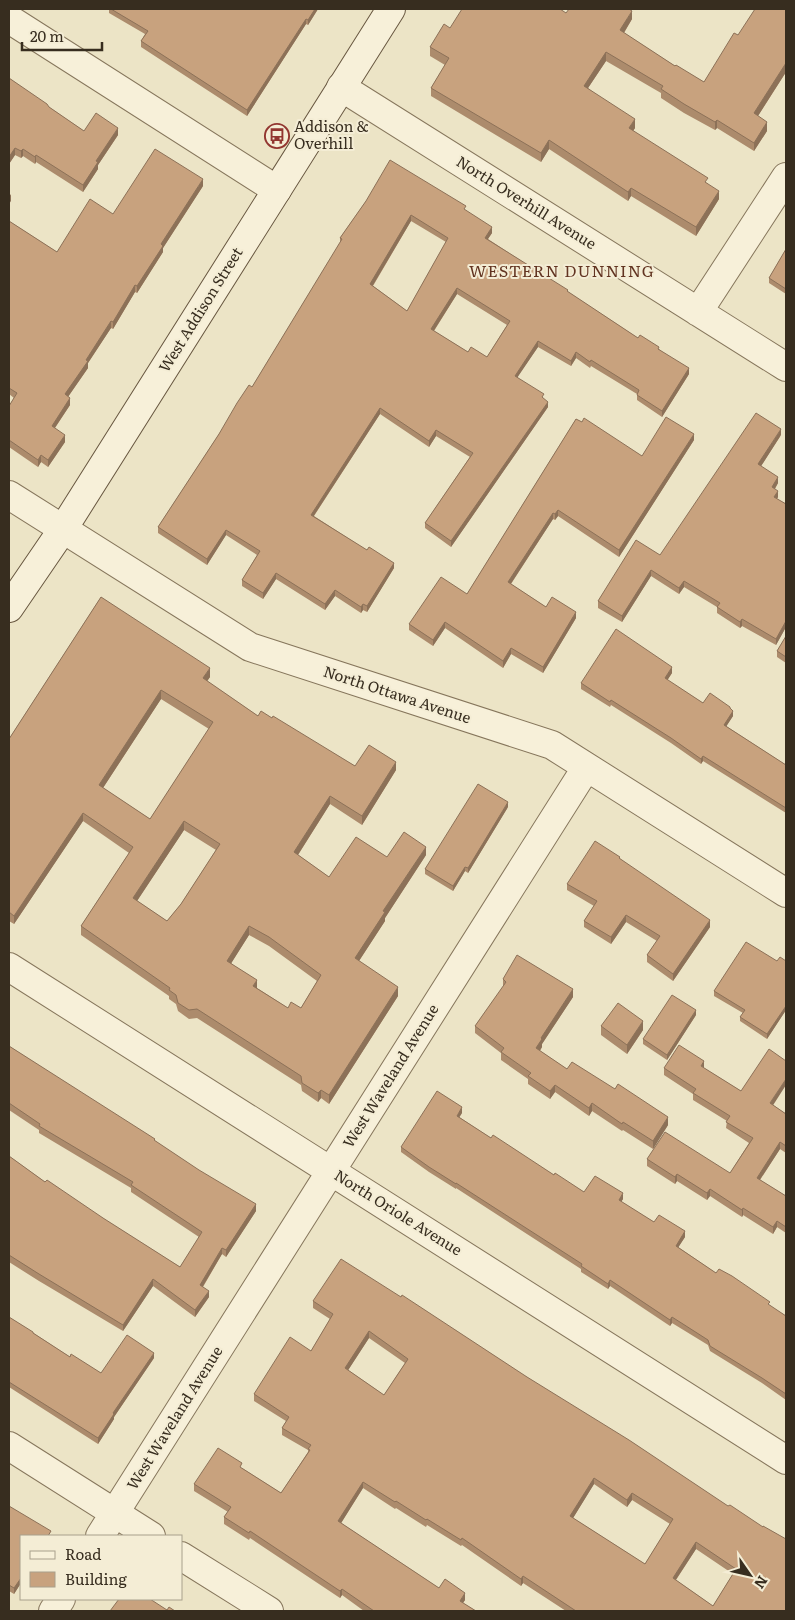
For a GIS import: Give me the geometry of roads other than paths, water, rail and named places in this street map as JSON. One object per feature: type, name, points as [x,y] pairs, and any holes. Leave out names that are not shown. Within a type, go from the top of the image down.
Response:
[{"type":"street","name":"West Addison Street","points":[[9,608],[64,529],[390,9]]},
{"type":"street","points":[[9,19],[277,190]]},
{"type":"street","name":"North Overhill Avenue","points":[[341,87],[786,367]]},
{"type":"street","points":[[698,312],[786,177]]},
{"type":"street","name":"North Ottawa Avenue","points":[[9,495],[250,647],[552,745],[786,893]]},
{"type":"street","name":"West Waveland Avenue","points":[[101,1535],[586,768]]},
{"type":"street","name":"North Oriole Avenue","points":[[9,966],[786,1460]]},
{"type":"street","points":[[9,1446],[149,1535]]},
{"type":"street","points":[[182,1557],[269,1611]]},
{"type":"street","points":[[53,1611],[60,1600]]},
{"type":"place","name":"Addison & Overhill","points":[[277,136]]},
{"type":"district","name":"WESTERN DUNNING","points":[[562,271]]}]
